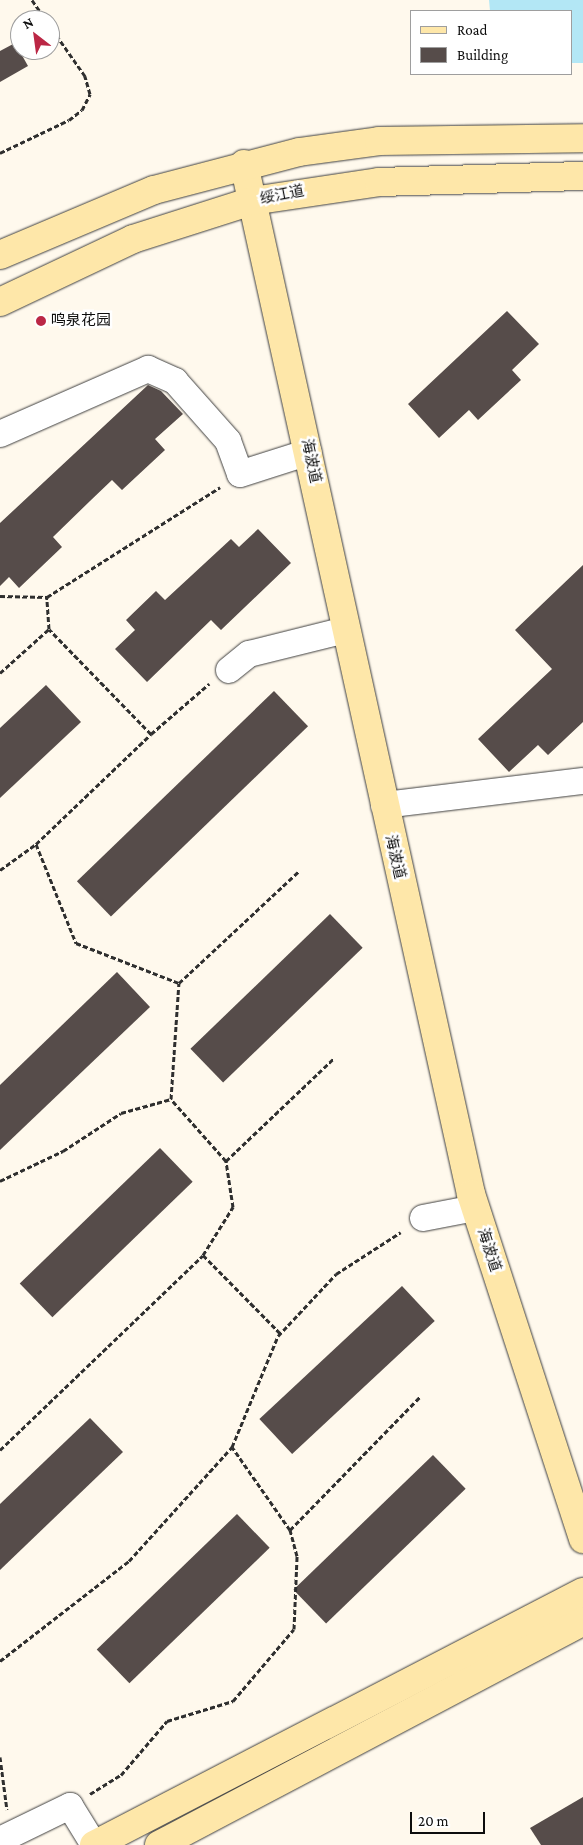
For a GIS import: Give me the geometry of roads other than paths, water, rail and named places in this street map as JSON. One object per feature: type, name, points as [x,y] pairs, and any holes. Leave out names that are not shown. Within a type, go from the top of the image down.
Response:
[{"type":"street","points":[[0,256],[154,190],[244,164],[379,141],[583,138]]},
{"type":"street","name":"海波道","points":[[244,164],[309,452],[384,805],[475,1208],[583,1539]]},
{"type":"street","name":"绥江道","points":[[0,302],[133,239],[252,201],[379,182],[583,176]]},
{"type":"street","points":[[0,434],[148,369],[175,381],[215,426],[228,441],[240,474],[309,452]]},
{"type":"street","points":[[219,677],[249,654],[346,630]]},
{"type":"street","points":[[384,805],[583,780]]},
{"type":"street","points":[[423,1218],[475,1208]]},
{"type":"street","points":[[4,1829],[70,1806],[94,1845],[583,1592]]},
{"type":"street","points":[[159,1845],[583,1621]]},
{"type":"water","points":[[489,0],[583,0],[583,63],[573,63],[573,10],[490,10]]},
{"type":"place","name":"鸣泉花园","points":[[41,321]]}]
